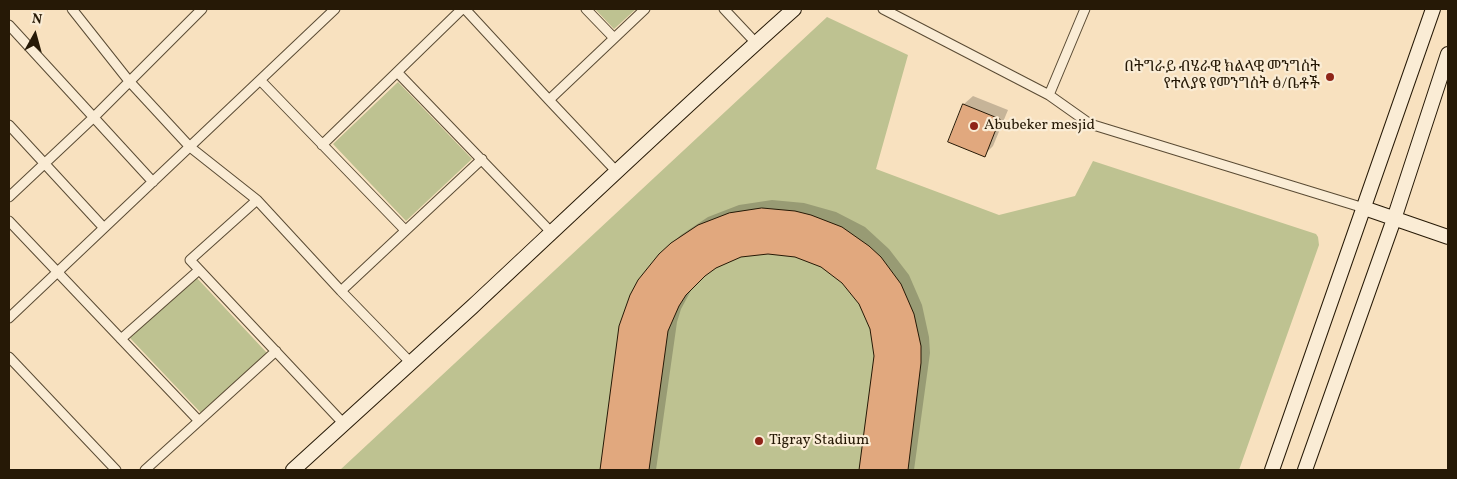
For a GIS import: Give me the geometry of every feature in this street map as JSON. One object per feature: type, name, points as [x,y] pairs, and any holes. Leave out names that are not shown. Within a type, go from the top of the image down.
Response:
[{"type":"street","points":[[72,9],[130,81],[190,147],[257,200],[410,362]]},
{"type":"street","points":[[9,197],[94,117],[200,9]]},
{"type":"street","points":[[9,318],[335,9]]},
{"type":"street","points":[[322,145],[463,9],[617,172]]},
{"type":"street","points":[[586,9],[614,38]]},
{"type":"street","points":[[548,100],[646,9]]},
{"type":"street","points":[[724,9],[756,43]]},
{"type":"street","points":[[293,470],[794,9]]},
{"type":"street","points":[[883,9],[1048,95],[1090,124],[1364,208],[1448,237]]},
{"type":"street","points":[[1048,95],[1085,9]]},
{"type":"street","points":[[1272,470],[1434,9]]},
{"type":"street","points":[[9,25],[153,182]]},
{"type":"street","points":[[1305,470],[1394,218],[1448,54]]},
{"type":"street","points":[[397,72],[551,232]]},
{"type":"street","points":[[260,80],[404,230]]},
{"type":"street","points":[[9,125],[104,228]]},
{"type":"street","points":[[341,291],[482,159]]},
{"type":"street","points":[[257,200],[190,260],[344,424]]},
{"type":"street","points":[[9,221],[198,421]]},
{"type":"street","points":[[121,339],[199,270]]},
{"type":"street","points":[[145,470],[276,352]]},
{"type":"street","points":[[9,357],[116,470]]},
{"type":"green space","points":[[595,9],[636,9],[614,29]]},
{"type":"green space","points":[[827,17],[908,55],[876,169],[999,215],[1075,196],[1093,161],[1316,234],[1319,245],[1239,470],[340,470]]},
{"type":"green space","points":[[398,82],[472,159],[406,221],[333,144]]},
{"type":"green space","points":[[196,277],[267,353],[201,413],[130,338]]},
{"type":"building","points":[[963,104],[1000,119],[985,157],[948,142]]},
{"type":"building","points":[[762,208],[795,211],[842,227],[881,257],[901,284],[914,314],[921,346],[921,363],[908,470],[859,470],[874,356],[870,329],[859,304],[842,283],[821,267],[795,257],[768,254],[741,257],[716,268],[686,295],[668,331],[649,470],[600,470],[619,326],[630,295],[638,280],[659,254],[671,243],[698,225],[729,213]]},
{"type":"place","name":"በትግራይ ብሄራዊ ክልላዊ መንግስት የተለያዩ የመንግስት ፅ/ቤቶች","points":[[1330,77]]},
{"type":"place","name":"Abubeker mesjid","points":[[974,126]]},
{"type":"place","name":"Tigray Stadium","points":[[759,441]]}]
